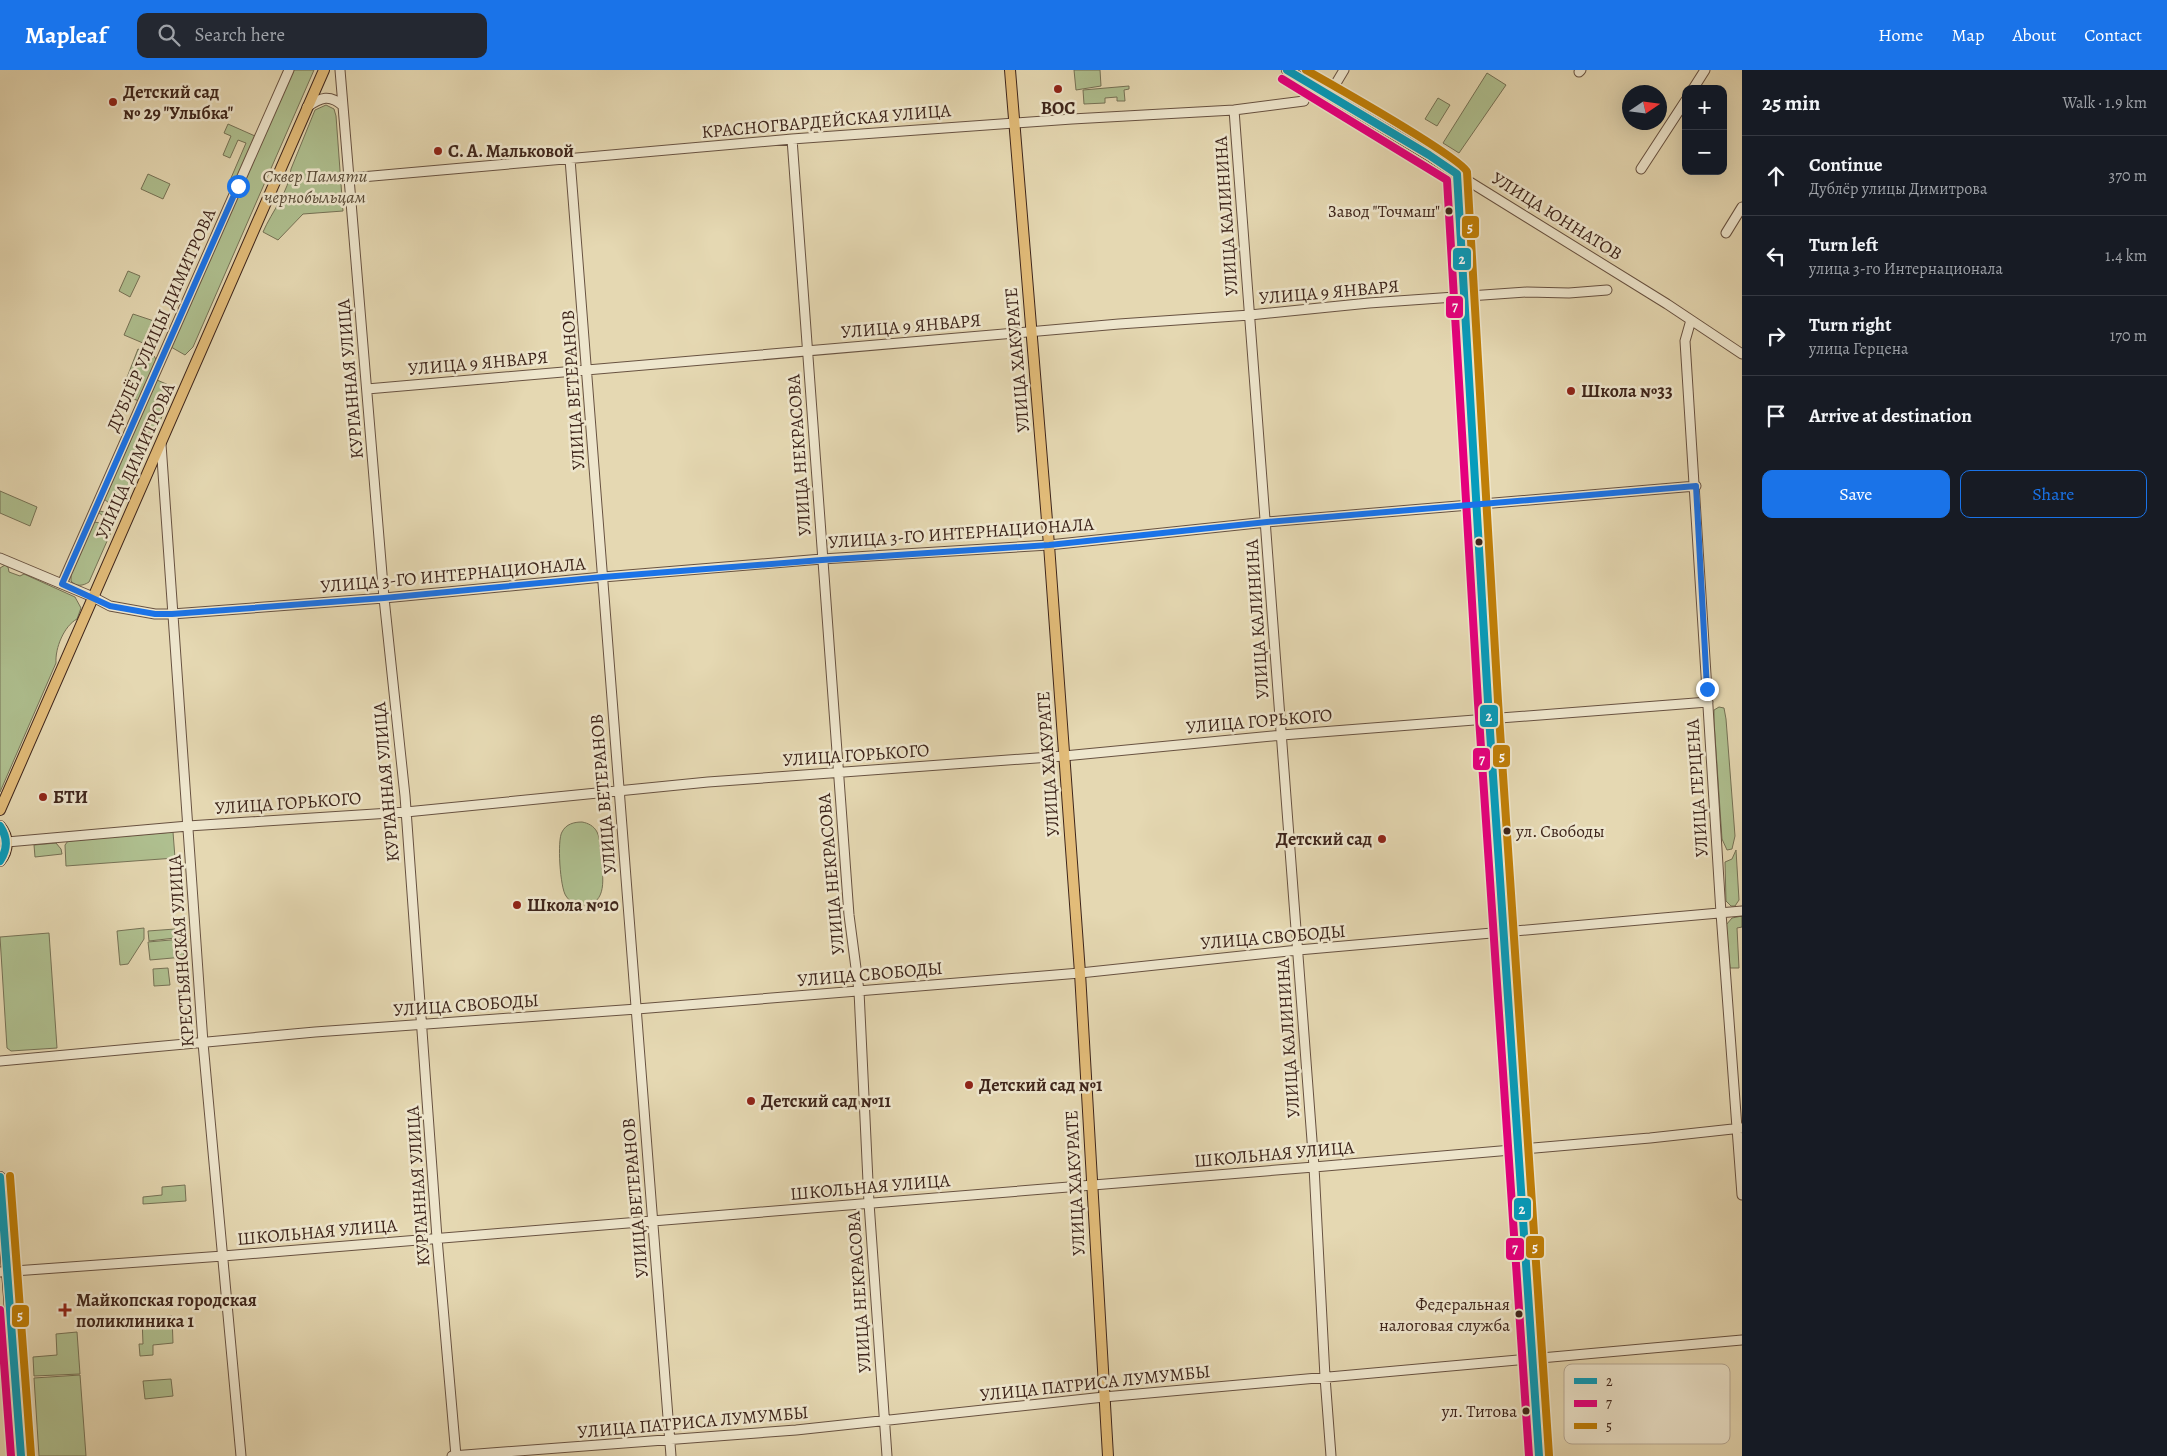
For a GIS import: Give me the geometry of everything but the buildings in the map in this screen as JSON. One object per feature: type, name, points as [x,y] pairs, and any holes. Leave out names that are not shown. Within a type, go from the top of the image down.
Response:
[{"type":"main road","name":"УЛИЦА ДИМИТРОВА","points":[[0,810],[324,70]]},
{"type":"main road","name":"УЛИЦА ХАКУРАТЕ","points":[[1010,70],[1049,545],[1080,973],[1108,1456]]},
{"type":"main road","name":"УЛИЦА ЮННАТОВ","points":[[1287,70],[1429,154],[1457,174]]},
{"type":"main road","points":[[0,826],[5,833],[7,842],[5,852],[0,861]]},
{"type":"main road","points":[[0,1177],[3,1272],[21,1456]]},
{"type":"street","name":"ДУБЛЁР УЛИЦЫ ДИМИТРОВА","points":[[62,584],[289,70]]},
{"type":"street","name":"КУРГАННАЯ УЛИЦА","points":[[340,70],[384,598],[406,812],[437,1238],[456,1456]]},
{"type":"street","points":[[1329,95],[1344,70]]},
{"type":"street","points":[[1696,85],[1705,70]]},
{"type":"street","points":[[307,107],[320,98],[327,97],[334,99],[343,106]]},
{"type":"street","name":"КРАСНОГВАРДЕЙСКАЯ УЛИЦА","points":[[350,178],[792,139],[1234,110],[1304,101]]},
{"type":"street","points":[[1641,169],[1682,106]]},
{"type":"street","name":"УЛИЦА КАЛИНИНА","points":[[1234,110],[1267,522],[1314,1167],[1331,1456]]},
{"type":"street","name":"УЛИЦА НЕКРАСОВА","points":[[792,139],[849,915],[859,991],[869,1203],[887,1456]]},
{"type":"street","name":"УЛИЦА ВЕТЕРАНОВ","points":[[570,159],[588,370],[618,789],[637,1009],[671,1456]]},
{"type":"street","points":[[1457,174],[1489,719],[1539,1456]]},
{"type":"street","name":"УЛИЦА ЮННАТОВ","points":[[1457,174],[1741,351]]},
{"type":"street","points":[[1726,233],[1742,207]]},
{"type":"street","name":"УЛИЦА 9 ЯНВАРЯ","points":[[367,389],[1464,297],[1527,292],[1569,293],[1607,290]]},
{"type":"street","name":"УЛИЦА ГЕРЦЕНА","points":[[1691,320],[1685,341],[1696,486],[1721,913],[1740,1128],[1742,1195]]},
{"type":"street","name":"КРЕСТЬЯНСКАЯ УЛИЦА","points":[[161,444],[203,1043],[241,1456]]},
{"type":"street","name":"УЛИЦА 3-ГО ИНТЕРНАЦИОНАЛА","points":[[0,558],[110,606],[155,614],[172,614],[384,598],[603,577],[1049,545],[1267,522],[1476,506],[1696,486]]},
{"type":"street","name":"УЛИЦА ГОРЬКОГО","points":[[7,842],[188,826],[406,812],[618,789],[1064,756],[1282,734],[1708,702]]},
{"type":"street","name":"УЛИЦА СВОБОДЫ","points":[[0,1060],[1080,973],[1298,950],[1742,911]]},
{"type":"street","name":"ШКОЛЬНАЯ УЛИЦА","points":[[3,1272],[223,1256],[1314,1167],[1650,1138],[1740,1128]]},
{"type":"street","name":"УЛИЦА ПАТРИСА ЛУМУМБЫ","points":[[452,1456],[884,1422],[1104,1397],[1742,1340]]},
{"type":"green space","points":[[293,70],[314,70],[193,347],[185,355],[171,347]]},
{"type":"green space","points":[[1074,70],[1100,70],[1101,86],[1076,90]]},
{"type":"green space","points":[[1487,73],[1506,85],[1459,153],[1443,143]]},
{"type":"green space","points":[[1129,86],[1129,89],[1124,90],[1125,101],[1117,101],[1117,97],[1105,98],[1105,103],[1084,104],[1083,90]]},
{"type":"green space","points":[[1438,98],[1450,105],[1437,126],[1425,119]]},
{"type":"green space","name":"Сквер Памяти чернобыльцам","points":[[326,105],[334,109],[336,116],[343,211],[303,214],[278,240],[263,232],[287,186],[291,169],[315,110]]},
{"type":"green space","points":[[228,124],[255,136],[236,180],[231,178],[246,143],[238,140],[230,158],[223,155],[231,136],[224,133]]},
{"type":"green space","points":[[148,174],[170,184],[163,199],[141,189]]},
{"type":"green space","points":[[128,271],[140,276],[130,297],[119,291]]},
{"type":"green space","points":[[133,314],[160,323],[150,346],[124,335]]},
{"type":"green space","points":[[138,349],[154,356],[157,361],[139,401],[131,398],[137,385],[126,380]]},
{"type":"green space","points":[[157,380],[171,386],[171,396],[89,582],[77,585],[71,581],[71,574],[94,522],[100,523],[103,516],[98,512],[105,512],[109,503],[104,499]]},
{"type":"green space","points":[[0,491],[37,507],[30,526],[0,513]]},
{"type":"green space","points":[[5,565],[8,567],[9,572],[20,576],[24,574],[75,597],[81,608],[77,619],[72,622],[61,638],[56,663],[0,792],[0,568]]},
{"type":"green space","points":[[1719,707],[1724,708],[1726,719],[1735,836],[1732,849],[1727,850],[1722,839],[1714,721],[1714,710]]},
{"type":"green space","points":[[582,822],[593,826],[598,835],[603,881],[597,900],[591,904],[583,905],[573,903],[566,896],[562,884],[559,854],[560,837],[564,829],[570,824]]},
{"type":"green space","points":[[173,832],[175,858],[66,866],[65,845],[68,841]]},
{"type":"green space","points":[[56,843],[61,849],[62,854],[35,857],[34,845]]},
{"type":"green space","points":[[1736,850],[1739,900],[1735,906],[1731,906],[1726,901],[1725,862],[1732,859]]},
{"type":"green space","points":[[1742,916],[1742,927],[1737,928],[1739,968],[1730,968],[1726,925],[1732,918]]},
{"type":"green space","points":[[144,928],[144,939],[128,964],[120,965],[117,931]]},
{"type":"green space","points":[[175,929],[175,938],[149,941],[148,931]]},
{"type":"green space","points":[[49,933],[57,1048],[11,1051],[7,1048],[0,937]]},
{"type":"green space","points":[[182,939],[184,957],[150,960],[148,942]]},
{"type":"green space","points":[[168,968],[170,985],[154,986],[153,969]]},
{"type":"green space","points":[[185,1185],[186,1201],[143,1204],[143,1197],[162,1195],[162,1187]]},
{"type":"green space","points":[[172,1316],[173,1343],[153,1345],[153,1355],[140,1356],[139,1344],[143,1344],[142,1318]]},
{"type":"green space","points":[[77,1332],[80,1374],[34,1376],[33,1357],[57,1355],[56,1334]]},
{"type":"green space","points":[[80,1375],[86,1456],[39,1456],[34,1378]]},
{"type":"green space","points":[[171,1379],[173,1396],[145,1399],[143,1381]]},
{"type":"transit line","name":"2","points":[[1287,70],[1429,155],[1457,174],[1488,702],[1539,1456]]},
{"type":"transit line","name":"5","points":[[1306,70],[1420,137],[1460,164],[1467,172],[1498,701],[1549,1455]]},
{"type":"transit line","name":"7","points":[[1282,79],[1447,180],[1478,703],[1529,1456]]},
{"type":"transit line","name":"2","points":[[0,826],[6,844],[0,861]]},
{"type":"transit line","name":"5","points":[[10,1176],[31,1455]]},
{"type":"transit line","name":"2","points":[[0,1177],[21,1456]]},
{"type":"transit line","name":"7","points":[[0,1310],[11,1456]]},
{"type":"place","name":"ВОС","points":[[1058,89]]},
{"type":"place","name":"Детский сад № 29 \"Улыбка\"","points":[[113,102]]},
{"type":"place","name":"С. А. Мальковой","points":[[438,151]]},
{"type":"place","name":"Завод \"Точмаш\"","points":[[1449,211]]},
{"type":"place","name":"Школа №33","points":[[1571,391]]},
{"type":"place","name":"БТИ","points":[[43,797]]},
{"type":"place","name":"ул. Свободы","points":[[1507,831]]},
{"type":"place","name":"Детский сад","points":[[1382,839]]},
{"type":"place","name":"Школа №10","points":[[517,905]]},
{"type":"place","name":"Детский сад №1","points":[[969,1085]]},
{"type":"place","name":"Детский сад №11","points":[[751,1101]]},
{"type":"place","name":"Майкопская городская поликлиника 1","points":[[65,1310]]},
{"type":"place","name":"Федеральная налоговая служба","points":[[1519,1314]]},
{"type":"place","name":"ул. Титова","points":[[1526,1411]]},
{"type":"route","points":[[238,186],[62,584],[93,597],[104,604],[127,610],[155,614],[172,614],[384,598],[603,577],[953,550],[1049,545],[1117,536],[1267,522],[1476,506],[1696,486],[1707,689]]}]
